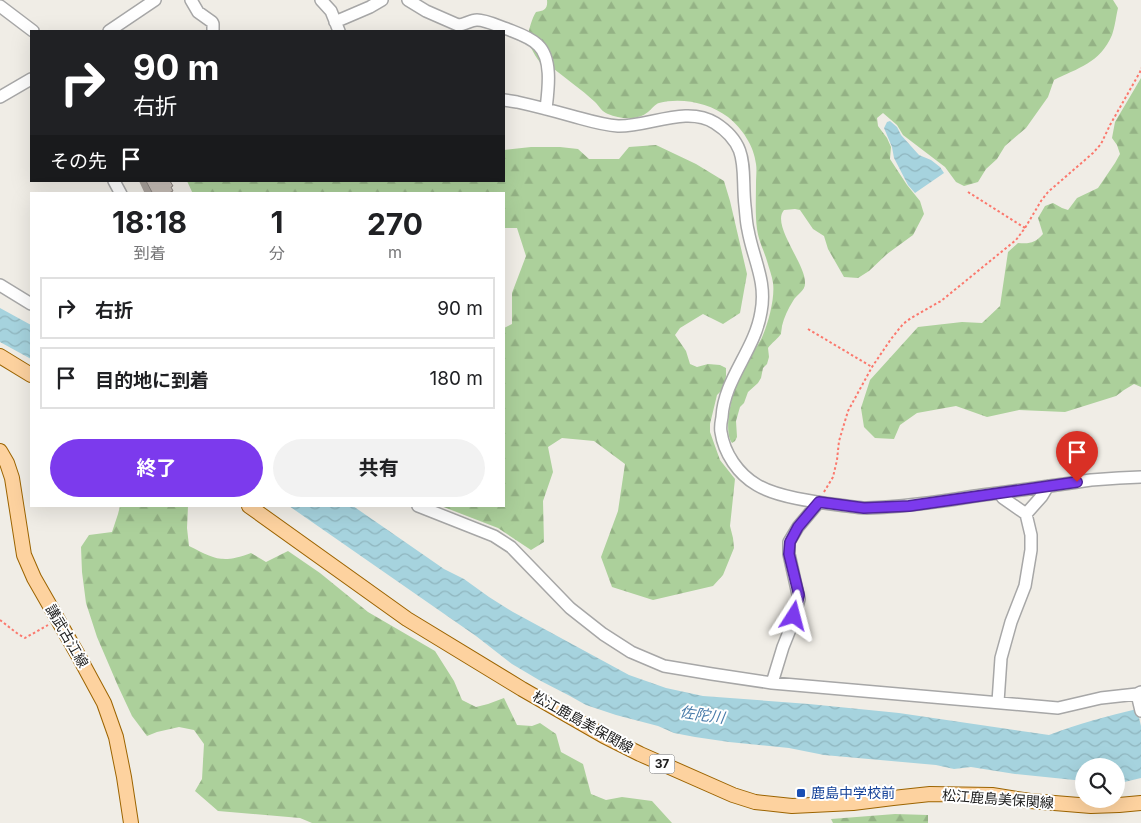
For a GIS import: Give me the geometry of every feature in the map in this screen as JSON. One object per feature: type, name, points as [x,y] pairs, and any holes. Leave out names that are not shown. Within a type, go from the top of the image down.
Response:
[{"type":"main road","points":[[0,356],[30,374]]},
{"type":"main road","name":"講武古江線","points":[[0,451],[12,478],[24,555],[34,578],[104,703],[116,737],[131,823]]},
{"type":"main road","name":"松江鹿島美保関線","points":[[250,507],[406,619],[507,680],[604,736],[733,795],[755,802],[792,806],[853,803],[930,794],[992,795],[1091,806],[1141,802]]},
{"type":"street","points":[[110,30],[155,0]]},
{"type":"street","points":[[191,0],[198,12],[212,22],[213,30]]},
{"type":"street","points":[[321,0],[330,11],[337,26],[382,0]]},
{"type":"street","points":[[408,0],[426,11],[458,25],[476,20],[483,21],[517,33],[537,43],[544,53],[548,70],[546,109]]},
{"type":"street","points":[[0,6],[32,30]]},
{"type":"street","points":[[0,97],[30,80]]},
{"type":"street","points":[[505,100],[598,123],[620,126],[674,117],[697,116],[712,121],[725,130],[740,149],[744,168],[744,203],[748,231],[763,292],[761,314],[754,337],[730,383],[722,407],[721,431],[726,450],[739,471],[757,485],[778,493],[819,502],[864,508],[909,506],[1048,486],[1141,477]]},
{"type":"street","points":[[0,285],[30,303]]},
{"type":"street","points":[[1026,514],[1048,486]]},
{"type":"street","points":[[998,702],[1001,658],[1011,622],[1025,586],[1031,550],[1031,535],[1026,514],[999,493]]},
{"type":"street","points":[[772,683],[799,599],[789,554],[790,542],[798,527],[819,502]]},
{"type":"street","points":[[421,507],[494,536],[512,547],[570,608],[603,634],[631,652],[664,666],[772,683],[1058,708],[1101,698],[1139,693],[1140,709]]},
{"type":"path","points":[[819,502],[833,477],[839,441],[848,411],[887,343],[903,324],[942,301],[1016,240],[1048,192],[1101,144],[1141,68]]},
{"type":"path","points":[[968,192],[1025,228]]},
{"type":"path","points":[[808,329],[872,367]]},
{"type":"path","points":[[0,620],[25,638],[58,620]]},
{"type":"green space","points":[[547,0],[1113,0],[1118,8],[1112,35],[1101,52],[1087,64],[1054,80],[1048,97],[1026,128],[1005,146],[978,182],[964,186],[956,182],[945,167],[903,135],[897,125],[883,113],[877,118],[878,126],[891,147],[890,159],[920,201],[924,214],[913,235],[858,278],[844,277],[828,249],[824,236],[813,229],[800,210],[784,210],[781,217],[782,225],[804,274],[805,285],[788,310],[781,334],[768,348],[769,357],[767,364],[763,368],[761,378],[748,392],[744,403],[740,407],[736,421],[737,437],[732,443],[728,427],[734,391],[741,370],[763,335],[773,295],[772,278],[757,229],[756,169],[753,151],[733,121],[713,108],[695,102],[668,101],[658,104],[644,115],[634,118],[618,117],[604,112],[595,102],[550,66],[542,64],[533,51],[528,39],[530,27],[536,12],[546,7]]},
{"type":"green space","points":[[1141,78],[1141,387],[1134,384],[1116,396],[1065,412],[1019,410],[987,417],[956,406],[917,413],[900,425],[894,439],[875,438],[864,427],[861,408],[870,380],[918,327],[962,322],[982,323],[1000,306],[1008,252],[1018,243],[1032,242],[1043,234],[1038,218],[1045,206],[1053,203],[1068,210],[1077,198],[1098,188],[1115,163],[1120,154],[1112,138],[1115,122]]},
{"type":"green space","points":[[656,145],[696,164],[724,181],[747,274],[740,313],[723,324],[703,314],[680,328],[675,335],[686,351],[690,364],[697,367],[708,364],[720,365],[726,368],[724,388],[717,395],[710,432],[720,460],[735,479],[730,526],[734,548],[723,575],[713,586],[653,600],[612,587],[601,557],[618,511],[625,464],[594,441],[562,438],[548,447],[553,472],[543,501],[544,542],[531,550],[498,528],[444,507],[505,507],[505,328],[512,324],[512,293],[526,256],[517,228],[505,228],[505,192],[192,192],[187,182],[505,182],[505,150],[531,147],[560,147],[578,149],[589,159],[619,159],[629,147]]},
{"type":"green space","points":[[120,507],[188,507],[187,528],[189,546],[212,557],[225,559],[251,553],[266,562],[288,551],[320,573],[368,612],[435,651],[454,681],[462,700],[476,707],[504,698],[517,725],[532,726],[540,723],[556,734],[561,752],[583,764],[591,794],[606,800],[622,797],[652,801],[672,823],[312,823],[300,818],[218,811],[195,791],[202,779],[204,744],[194,730],[179,727],[147,736],[132,716],[97,637],[86,603],[81,547],[89,535],[112,532]]},
{"type":"green space","points":[[895,814],[928,815],[928,823],[833,823],[831,819]]},
{"type":"water","points":[[890,121],[919,155],[931,160],[944,173],[915,193],[908,185],[894,158],[892,147],[884,128],[887,122]]},
{"type":"water","points":[[0,308],[30,324],[30,358],[0,342]]},
{"type":"water","name":"佐陀川","points":[[290,507],[354,507],[444,569],[464,579],[513,612],[629,675],[666,688],[703,696],[899,713],[1049,735],[1093,720],[1137,709],[1141,726],[1141,778],[1125,782],[1125,758],[1075,758],[1075,780],[971,767],[954,769],[936,765],[824,755],[789,748],[695,737],[674,733],[658,726],[586,705],[512,664],[476,636]]},
{"type":"building","points":[[147,182],[171,182],[173,186],[171,187],[173,191],[171,192],[152,192]]},
{"type":"place","name":"鹿島中学校前","points":[[801,793]]},
{"type":"route","points":[[794,616],[799,595],[788,547],[798,527],[819,502],[864,508],[909,506],[1077,482]]}]
